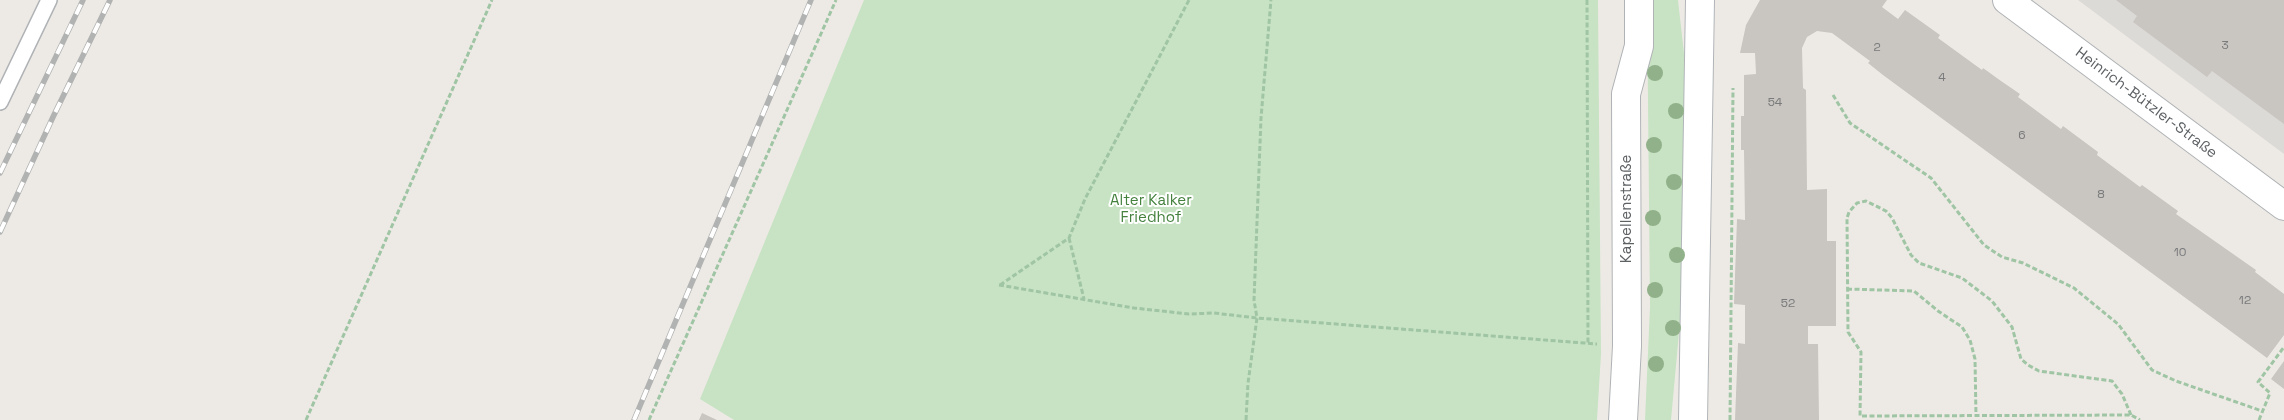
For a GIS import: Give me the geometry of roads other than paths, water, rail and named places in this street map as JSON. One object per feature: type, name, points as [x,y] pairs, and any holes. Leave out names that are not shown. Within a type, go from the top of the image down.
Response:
[{"type":"street","name":"Kapellenstraße","points":[[1623,420],[1627,346],[1626,94],[1639,46],[1639,0]]},
{"type":"street","points":[[1693,420],[1700,0]]},
{"type":"street","name":"Heinrich-Bützler-Straße","points":[[2007,0],[2284,206]]},
{"type":"lane","points":[[0,102],[49,0]]},
{"type":"railway","points":[[0,173],[83,0]]},
{"type":"railway","points":[[0,232],[110,0]]},
{"type":"railway","points":[[634,420],[811,0]]},
{"type":"park label","name":"Alter Kalker Friedhof","points":[[1151,210]]}]
